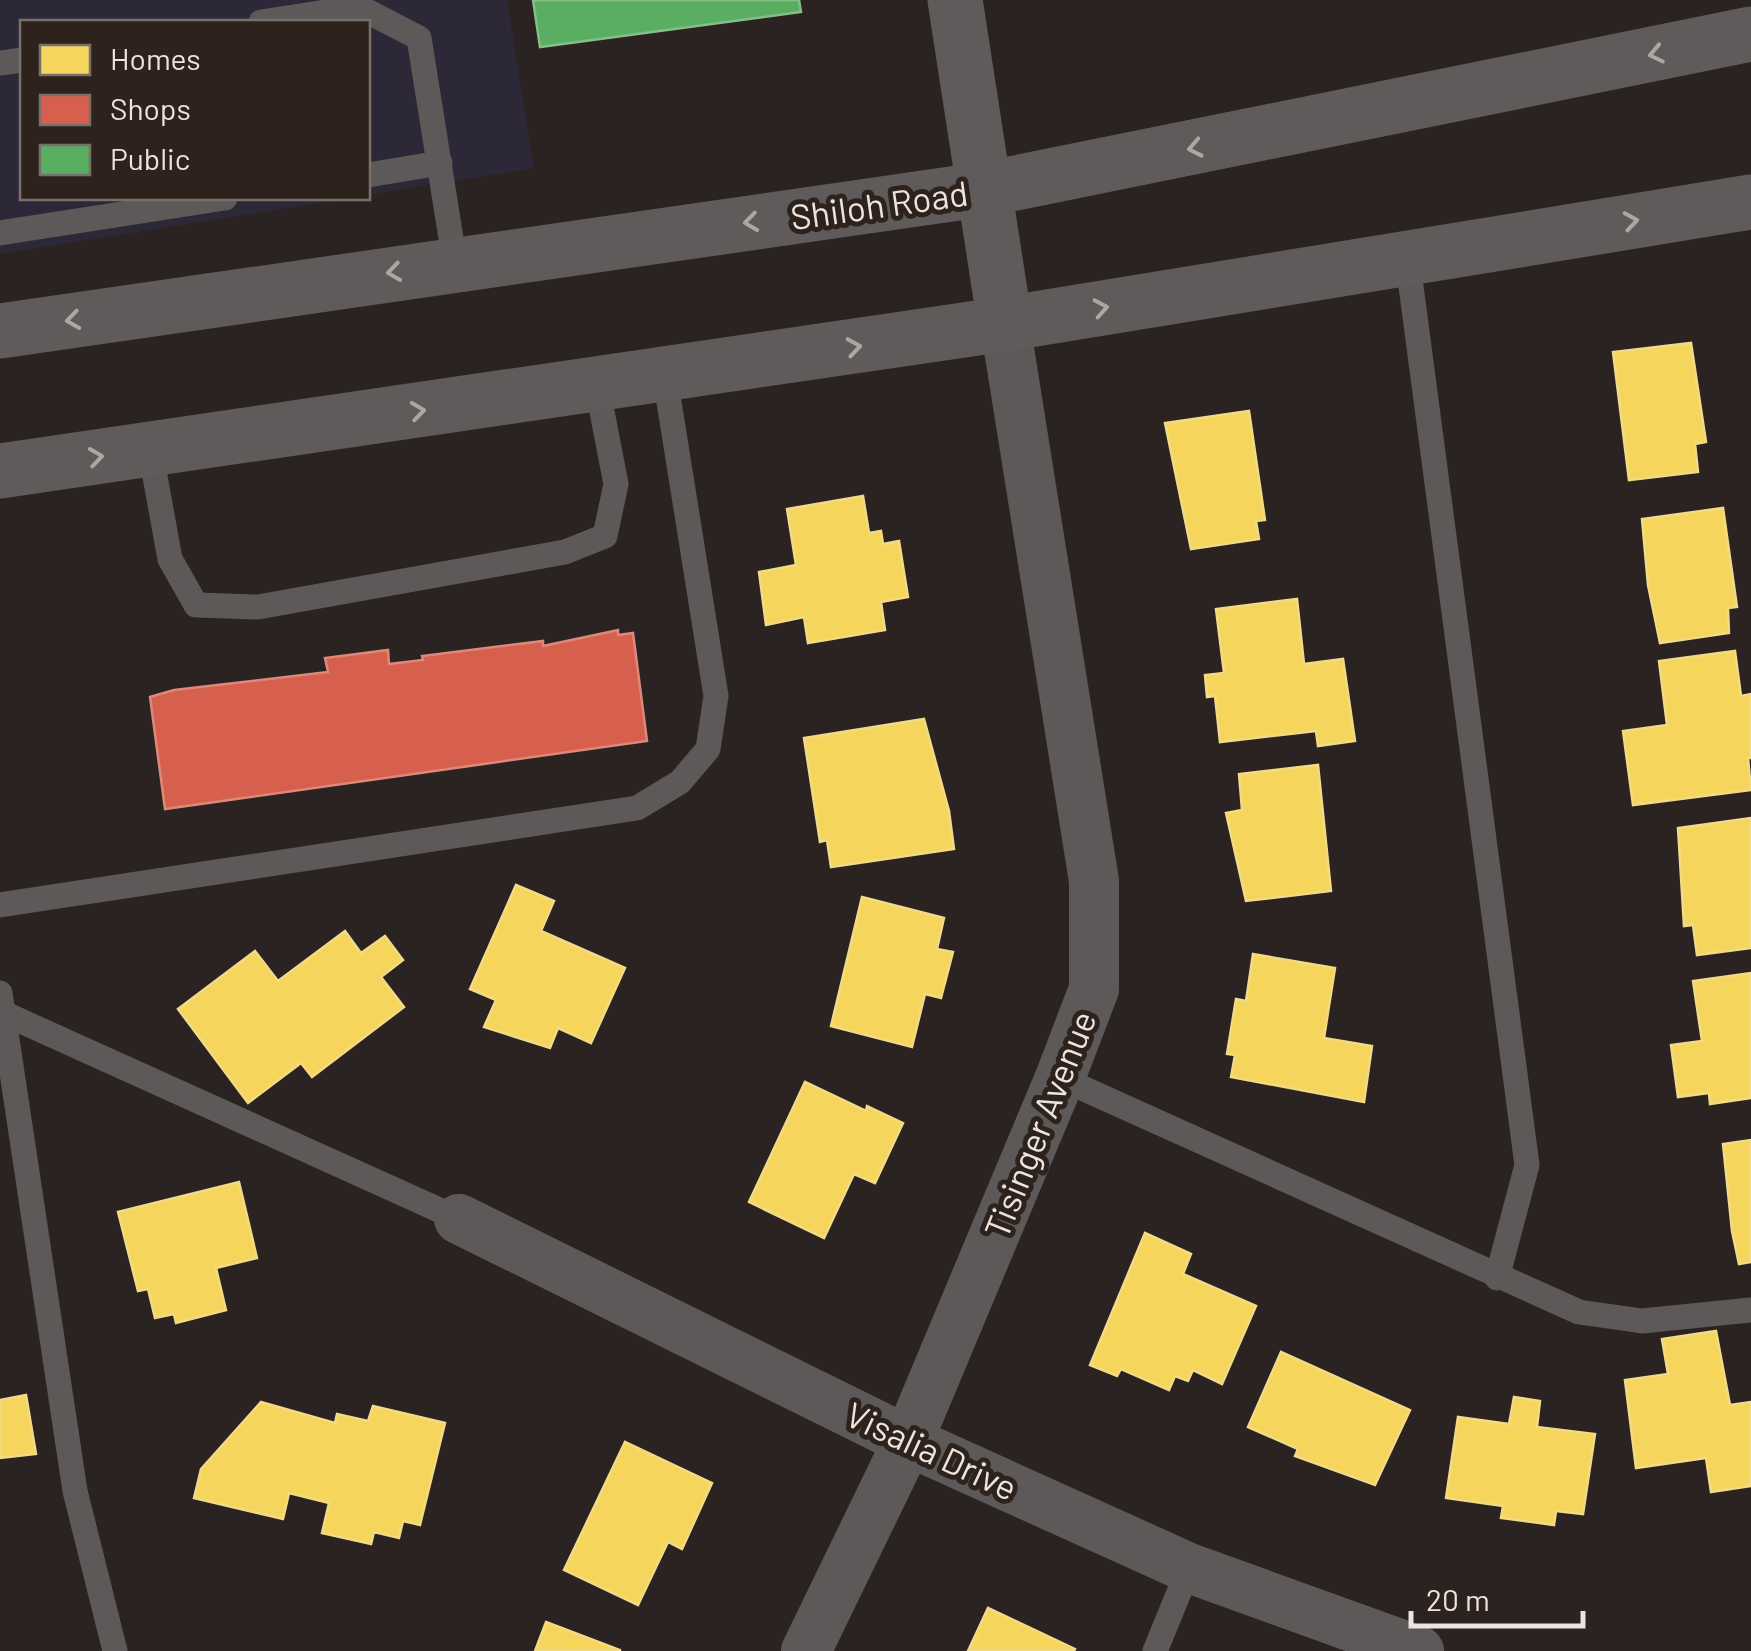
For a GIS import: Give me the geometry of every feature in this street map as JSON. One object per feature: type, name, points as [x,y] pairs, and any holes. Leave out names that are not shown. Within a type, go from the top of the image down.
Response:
[{"type":"main road","points":[[955,0],[1004,324]]},
{"type":"main road","name":"Shiloh Road","points":[[0,331],[986,189],[1751,34]]},
{"type":"main road","points":[[0,471],[1004,324],[1751,202]]},
{"type":"street","name":"Tisinger Avenue","points":[[806,1651],[908,1441],[1094,989],[1094,881],[1004,324]]},
{"type":"street","name":"Visalia Drive","points":[[458,1219],[908,1441],[1189,1568],[1419,1651]]},
{"type":"lane","points":[[274,20],[359,7],[419,38],[456,264]]},
{"type":"lane","points":[[370,175],[440,164]]},
{"type":"lane","points":[[0,233],[212,200]]},
{"type":"lane","points":[[1407,256],[1527,1166],[1496,1278]]},
{"type":"lane","points":[[0,905],[637,808],[680,782],[708,749],[716,696],[665,376]]},
{"type":"lane","points":[[150,449],[170,559],[196,606],[258,607],[565,552],[604,536],[616,484],[597,386]]},
{"type":"lane","points":[[2,1003],[458,1219]]},
{"type":"lane","points":[[2,1003],[75,1490],[116,1651]]},
{"type":"lane","points":[[1060,1078],[1496,1278],[1579,1312],[1642,1321],[1751,1310]]},
{"type":"lane","points":[[1155,1651],[1189,1568]]},
{"type":"shaded area","points":[[0,0],[507,0],[534,168],[370,195],[370,20],[20,20],[20,200],[338,200],[0,254]]},
{"type":"building: Homes","points":[[1691,343],[1706,442],[1695,444],[1698,472],[1629,480],[1613,352]]},
{"type":"building: Homes","points":[[1249,411],[1265,520],[1256,521],[1259,539],[1191,549],[1165,423]]},
{"type":"building: Homes","points":[[863,496],[869,533],[881,531],[883,544],[899,541],[908,597],[881,602],[885,630],[808,643],[804,617],[766,625],[759,572],[796,565],[787,509]]},
{"type":"building: Homes","points":[[1723,508],[1737,607],[1728,608],[1729,633],[1660,643],[1648,585],[1642,519]]},
{"type":"building: Homes","points":[[1297,599],[1304,664],[1343,659],[1355,741],[1318,746],[1316,731],[1220,742],[1215,696],[1207,697],[1205,675],[1224,673],[1216,609]]},
{"type":"building: Homes","points":[[1735,651],[1741,696],[1751,694],[1751,790],[1633,805],[1623,731],[1667,725],[1659,661]]},
{"type":"building: Homes","points":[[924,719],[949,811],[954,849],[831,867],[827,840],[820,842],[804,738]]},
{"type":"building: Homes","points":[[1318,765],[1331,891],[1246,901],[1226,813],[1242,810],[1239,774]]},
{"type":"building: Homes","points":[[1751,818],[1751,948],[1697,955],[1693,925],[1684,926],[1678,828]]},
{"type":"building: Homes","points":[[516,885],[554,901],[541,931],[625,968],[591,1043],[558,1028],[550,1048],[484,1027],[496,1000],[470,989]]},
{"type":"building: Homes","points":[[862,897],[944,918],[937,949],[953,952],[941,998],[925,994],[912,1047],[831,1026]]},
{"type":"building: Homes","points":[[345,931],[361,953],[385,936],[403,960],[381,977],[404,1007],[312,1077],[301,1063],[248,1103],[178,1009],[255,951],[278,981]]},
{"type":"building: Homes","points":[[1253,954],[1335,968],[1324,1038],[1372,1046],[1364,1102],[1231,1077],[1235,1055],[1227,1054],[1236,999],[1246,1001]]},
{"type":"building: Homes","points":[[1751,973],[1751,1098],[1710,1104],[1709,1093],[1678,1097],[1671,1045],[1702,1041],[1693,981]]},
{"type":"building: Homes","points":[[805,1082],[866,1111],[867,1106],[903,1123],[875,1183],[854,1174],[824,1238],[749,1202]]},
{"type":"building: Homes","points":[[1751,1140],[1751,1262],[1739,1264],[1723,1144]]},
{"type":"building: Homes","points":[[239,1182],[257,1258],[216,1268],[226,1310],[176,1323],[174,1314],[155,1318],[148,1289],[138,1291],[118,1212]]},
{"type":"building: Homes","points":[[1145,1233],[1191,1254],[1183,1274],[1256,1306],[1222,1384],[1193,1370],[1188,1381],[1175,1376],[1169,1390],[1121,1369],[1117,1376],[1090,1365]]},
{"type":"building: Homes","points":[[1716,1331],[1730,1405],[1751,1402],[1751,1486],[1711,1492],[1706,1458],[1636,1468],[1625,1380],[1668,1374],[1662,1339]]},
{"type":"building: Homes","points":[[1281,1352],[1410,1410],[1375,1485],[1295,1456],[1298,1449],[1248,1427]]},
{"type":"building: Homes","points":[[26,1395],[36,1454],[0,1458],[0,1400]]},
{"type":"building: Homes","points":[[1514,1397],[1540,1401],[1537,1427],[1595,1434],[1583,1514],[1556,1511],[1554,1525],[1501,1518],[1503,1506],[1446,1498],[1458,1417],[1509,1424]]},
{"type":"building: Homes","points":[[261,1402],[335,1423],[337,1414],[368,1421],[373,1406],[445,1423],[420,1525],[403,1521],[399,1538],[374,1532],[371,1544],[322,1533],[329,1503],[289,1493],[283,1519],[194,1498],[201,1469]]},
{"type":"building: Homes","points":[[625,1442],[712,1483],[682,1549],[668,1542],[638,1605],[564,1570]]},
{"type":"building: Homes","points":[[988,1608],[1075,1649],[968,1651]]},
{"type":"building: Homes","points":[[546,1622],[620,1650],[620,1651],[535,1651]]},
{"type":"building: Shops","points":[[618,630],[618,635],[633,633],[647,741],[165,809],[150,697],[174,690],[328,672],[325,658],[388,650],[389,664],[423,660],[422,656],[543,641],[543,646]]},
{"type":"building: Public","points":[[533,0],[799,0],[801,12],[540,47]]}]
